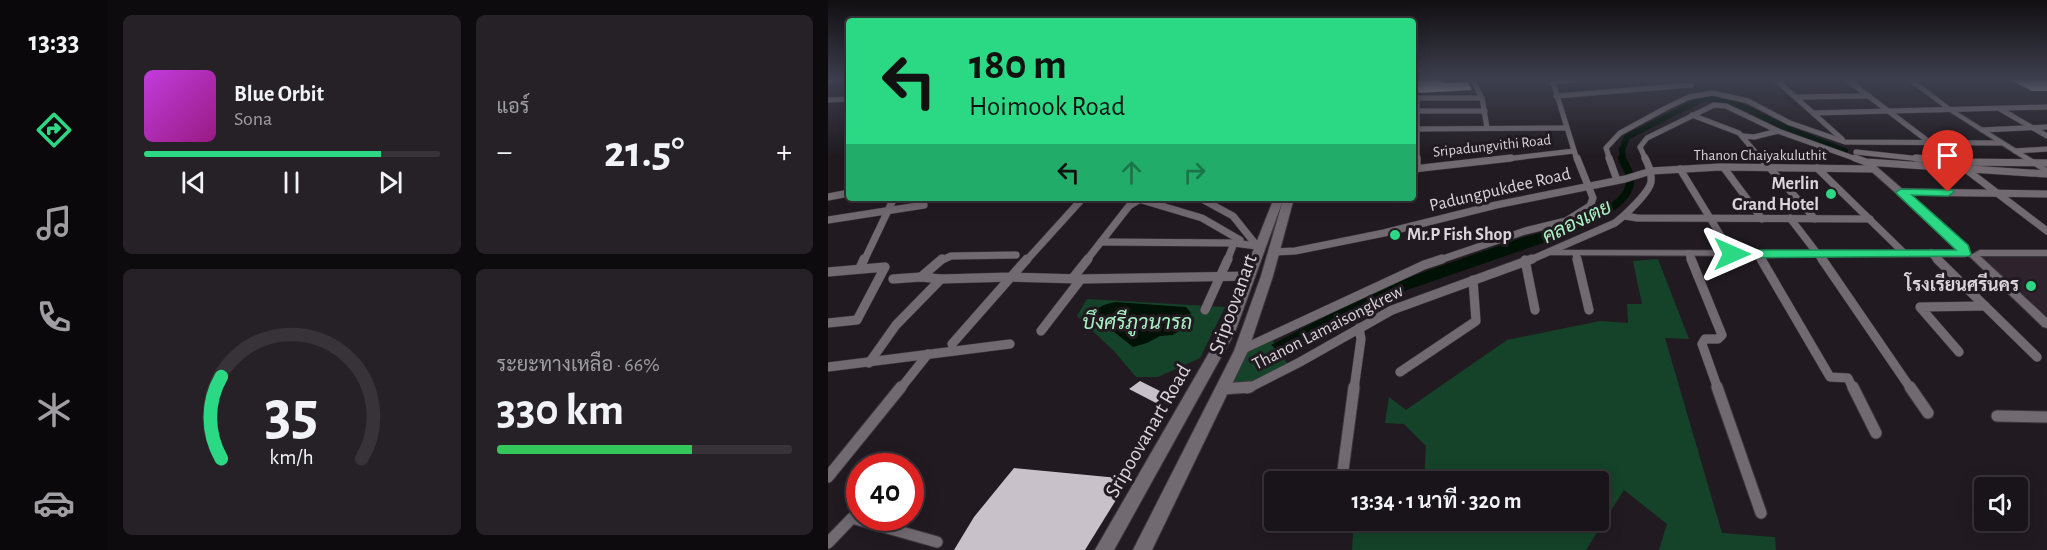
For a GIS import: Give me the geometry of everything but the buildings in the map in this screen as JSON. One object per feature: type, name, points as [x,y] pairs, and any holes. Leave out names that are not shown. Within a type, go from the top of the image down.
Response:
[{"type":"main road","name":"Sripoovanart Road","points":[[1104,550],[1228,332],[1278,201]]},
{"type":"main road","name":"Sripoovanart","points":[[1142,550],[1240,351],[1267,276],[1288,201]]},
{"type":"main road","points":[[1250,276],[1267,276]]},
{"type":"street","points":[[1416,123],[1418,105]]},
{"type":"street","points":[[1484,105],[1487,128]]},
{"type":"street","name":"Padungpukdee Road","points":[[1274,252],[1296,251],[1384,233],[1587,185],[1559,105]]},
{"type":"street","points":[[1621,179],[1606,148],[1620,133],[1673,105]]},
{"type":"street","points":[[1625,216],[1651,185],[1640,147],[1647,138],[1709,106],[1721,105],[1778,131],[1864,161],[1966,170],[2047,173]]},
{"type":"street","points":[[1755,105],[1790,123],[1845,142],[2001,143]]},
{"type":"street","points":[[1804,105],[2047,324]]},
{"type":"street","points":[[1880,105],[2047,231]]},
{"type":"street","points":[[1943,105],[2047,173]]},
{"type":"street","points":[[1813,113],[2047,107]]},
{"type":"street","points":[[1999,109],[2047,136]]},
{"type":"street","points":[[1418,111],[1485,111]]},
{"type":"street","points":[[1692,115],[1743,136],[1815,219]]},
{"type":"street","points":[[1982,130],[2047,127]]},
{"type":"street","points":[[1416,129],[1566,128]]},
{"type":"street","points":[[1743,136],[1754,137],[1778,131]]},
{"type":"street","points":[[2015,151],[2047,149]]},
{"type":"street","name":"Sripadungvithi Road","points":[[1416,169],[1574,151]]},
{"type":"street","points":[[1856,152],[1954,162],[2047,163]]},
{"type":"street","name":"Thanon Chaiyakuluthit","points":[[1587,185],[1648,172],[1680,169],[1771,167],[1874,169]]},
{"type":"street","points":[[1724,168],[1762,219]]},
{"type":"street","points":[[1817,168],[1904,253]]},
{"type":"street","points":[[1680,169],[1732,254]]},
{"type":"street","points":[[1240,351],[1424,265],[1525,231],[1566,221],[1590,206],[1593,198],[1587,185]]},
{"type":"street","points":[[1901,192],[2047,194]]},
{"type":"street","points":[[828,207],[831,197],[846,194]]},
{"type":"street","points":[[860,268],[892,201]]},
{"type":"street","points":[[952,344],[1080,201]]},
{"type":"street","points":[[1041,331],[1101,242],[1135,201]]},
{"type":"street","points":[[1145,201],[1202,218],[1230,237],[1260,243]]},
{"type":"street","points":[[1207,201],[1228,210],[1260,243]]},
{"type":"street","points":[[828,220],[924,205]]},
{"type":"street","points":[[1625,216],[1870,219]]},
{"type":"street","name":"Thanon Lamaisongkrew","points":[[1222,389],[1246,388],[1300,362],[1392,310],[1549,253],[1625,216]]},
{"type":"street","points":[[1790,218],[1818,253],[1929,413]]},
{"type":"street","points":[[1101,242],[1260,243]]},
{"type":"street","points":[[1205,310],[1233,243]]},
{"type":"street","points":[[1549,253],[2047,253]]},
{"type":"street","points":[[1931,253],[2037,357]]},
{"type":"street","points":[[1576,254],[1590,310]]},
{"type":"street","points":[[1689,254],[1722,335],[1718,339],[1705,339],[1702,344],[1761,513]]},
{"type":"street","points":[[1758,254],[1830,377],[1848,378],[1876,433]]},
{"type":"street","points":[[921,277],[942,258],[1016,255]]},
{"type":"street","points":[[1525,260],[1534,310]]},
{"type":"street","points":[[828,272],[885,267],[857,320],[828,323]]},
{"type":"street","points":[[893,279],[1250,276]]},
{"type":"street","points":[[869,363],[896,325],[941,279]]},
{"type":"street","points":[[1400,372],[1476,321],[1473,280]]},
{"type":"street","points":[[1959,352],[1920,307],[1985,306]]},
{"type":"street","points":[[1343,470],[1361,339],[1359,328]]},
{"type":"street","points":[[830,368],[1010,344]]},
{"type":"street","points":[[828,477],[928,354]]},
{"type":"street","points":[[1997,416],[2047,417]]},
{"type":"street","points":[[828,543],[852,518],[937,542]]},
{"type":"shaded area","name":"โรงเรียนศรีนคร","points":[[1982,257],[2047,257],[2047,316]]},
{"type":"green space","points":[[1658,259],[1689,339],[1665,338],[1722,533],[1775,537],[1776,550],[1659,550],[1667,524],[1624,490],[1609,514],[1609,471],[1425,471],[1426,446],[1404,424],[1385,423],[1389,397],[1406,410],[1507,340],[1600,321],[1628,323],[1627,304],[1642,304],[1633,261]]},
{"type":"green space","points":[[1087,299],[1225,307],[1200,358],[1158,377],[1136,377],[1114,351],[1077,316]]},
{"type":"green space","points":[[1272,339],[1288,365],[1246,386],[1226,387],[1241,351]]},
{"type":"green space","points":[[1353,531],[1598,531],[1586,550],[1352,550]]},
{"type":"water","points":[[1572,225],[1578,228],[1546,242],[1407,290],[1370,307],[1342,327],[1282,354],[1271,345],[1384,286],[1524,237]]},
{"type":"water","name":"บึงศรีภูวนารถ","points":[[1115,302],[1186,307],[1191,313],[1179,331],[1173,335],[1160,336],[1133,347],[1094,316],[1099,308]]},
{"type":"waterway","name":"คลองเตย","points":[[1623,160],[1622,150],[1627,137],[1691,105]]},
{"type":"waterway","name":"คลองเตย","points":[[1738,105],[1792,130],[1845,151]]},
{"type":"waterway","name":"คลองเตย","points":[[1564,231],[1606,211],[1625,196],[1630,176],[1623,160]]},
{"type":"place","name":"Merlin Grand Hotel","points":[[1831,194]]},
{"type":"place","name":"Mr.P Fish Shop","points":[[1395,235]]},
{"type":"place","name":"โรงเรียนศรีนคร","points":[[2031,286]]},
{"type":"route","points":[[1732,254],[1965,254],[1961,251],[1964,248],[1901,192],[1948,192]]}]
